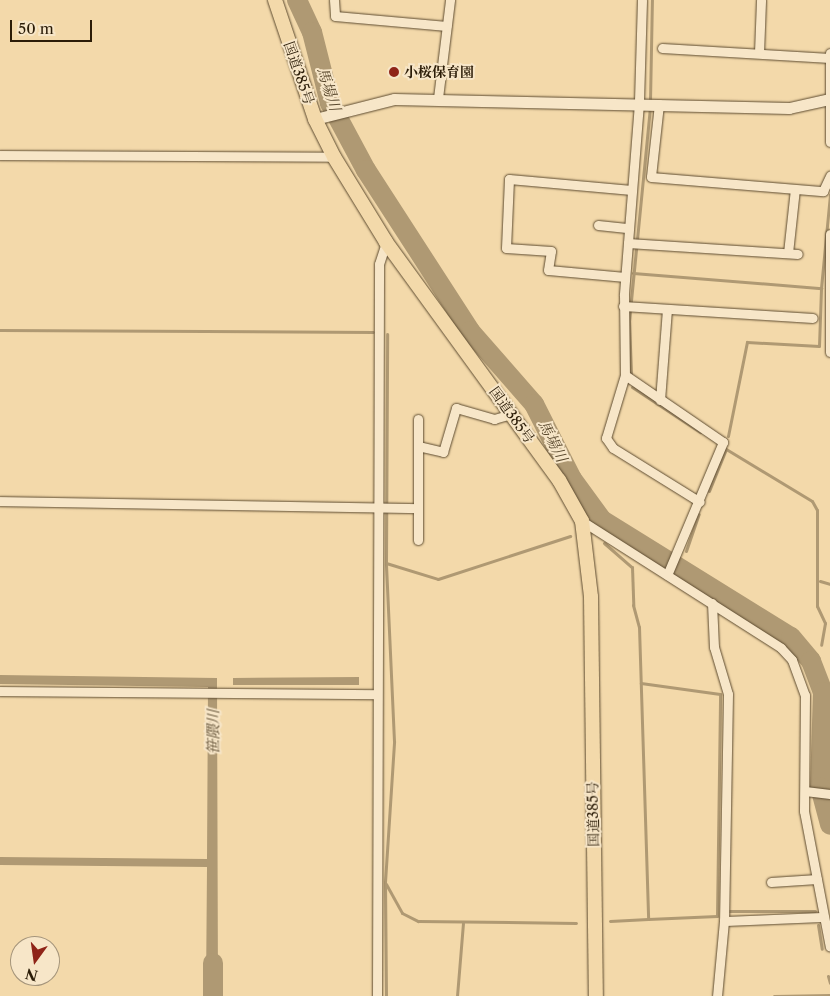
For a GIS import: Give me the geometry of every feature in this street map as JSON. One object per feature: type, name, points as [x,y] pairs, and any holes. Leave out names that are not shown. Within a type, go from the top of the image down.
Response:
[{"type":"highway","name":"国道385号","points":[[275,0],[334,157],[386,242],[559,480],[582,521],[591,597],[596,996]]},
{"type":"street","points":[[334,0],[336,16],[448,26]]},
{"type":"street","points":[[438,98],[450,0]]},
{"type":"street","points":[[642,0],[641,103],[629,228],[634,243],[625,277],[628,306],[625,375],[606,438],[613,448],[700,502]]},
{"type":"street","points":[[759,53],[761,0]]},
{"type":"street","points":[[662,48],[830,58]]},
{"type":"street","points":[[830,53],[830,142]]},
{"type":"street","points":[[319,117],[359,106],[438,98],[789,108],[829,99]]},
{"type":"street","points":[[657,104],[651,177],[823,191],[830,177]]},
{"type":"street","points":[[0,155],[334,157]]},
{"type":"street","points":[[625,277],[548,270],[551,251],[506,248],[509,179],[632,190]]},
{"type":"street","points":[[788,253],[795,189]]},
{"type":"street","points":[[598,225],[629,228]]},
{"type":"street","points":[[830,234],[830,352]]},
{"type":"street","points":[[377,996],[379,264],[386,242]]},
{"type":"street","points":[[634,243],[798,254]]},
{"type":"street","points":[[628,306],[813,318]]},
{"type":"street","points":[[660,400],[667,309]]},
{"type":"street","points":[[625,375],[723,442],[700,502],[667,575]]},
{"type":"street","points":[[418,446],[443,452],[456,408],[494,419],[511,414]]},
{"type":"street","points":[[418,419],[418,540]]},
{"type":"street","points":[[0,501],[418,508]]},
{"type":"street","points":[[582,521],[781,648],[801,677],[806,829],[830,947]]},
{"type":"street","points":[[712,603],[714,647],[728,694],[724,921],[717,996]]},
{"type":"street","points":[[0,690],[378,694]]},
{"type":"street","points":[[805,790],[830,794]]},
{"type":"street","points":[[771,882],[817,879]]},
{"type":"street","points":[[724,921],[823,917]]},
{"type":"water","points":[[0,675],[217,678],[218,989],[206,989],[207,867],[0,865],[0,857],[207,859],[208,687],[0,684]]},
{"type":"water","points":[[359,677],[359,685],[233,685],[233,678]]},
{"type":"waterway","name":"馬場川","points":[[297,0],[312,32],[330,103],[366,170],[470,331],[534,404],[572,479],[602,520],[791,637],[811,661],[823,692],[820,787],[830,825]]},
{"type":"waterway","points":[[650,101],[652,0]]},
{"type":"waterway","points":[[631,373],[629,321],[650,107]]},
{"type":"waterway","points":[[633,273],[821,288],[830,194]]},
{"type":"waterway","points":[[728,436],[747,342],[819,346],[821,288]]},
{"type":"waterway","points":[[0,330],[373,332]]},
{"type":"waterway","points":[[386,996],[385,882],[394,741],[386,563],[387,334]]},
{"type":"waterway","points":[[632,387],[700,432]]},
{"type":"waterway","points":[[709,491],[726,449],[812,501],[817,510],[817,606],[825,623],[821,645]]},
{"type":"waterway","points":[[686,551],[699,514]]},
{"type":"waterway","points":[[386,563],[438,579],[570,536]]},
{"type":"waterway","points":[[604,543],[632,567],[633,605],[639,627],[648,919],[717,916],[720,694],[641,683]]},
{"type":"waterway","points":[[820,581],[830,584]]},
{"type":"waterway","points":[[386,884],[402,913],[418,921],[576,923]]},
{"type":"waterway","points":[[729,911],[815,911]]},
{"type":"waterway","points":[[610,921],[648,919]]},
{"type":"waterway","points":[[457,996],[463,923]]},
{"type":"waterway","points":[[818,925],[822,949]]},
{"type":"waterway","name":"笹隈川","points":[[213,963],[213,996]]},
{"type":"waterway","points":[[828,976],[830,983]]},
{"type":"waterway","points":[[774,996],[830,995]]},
{"type":"place","name":"小桜保育園","points":[[394,72]]}]
